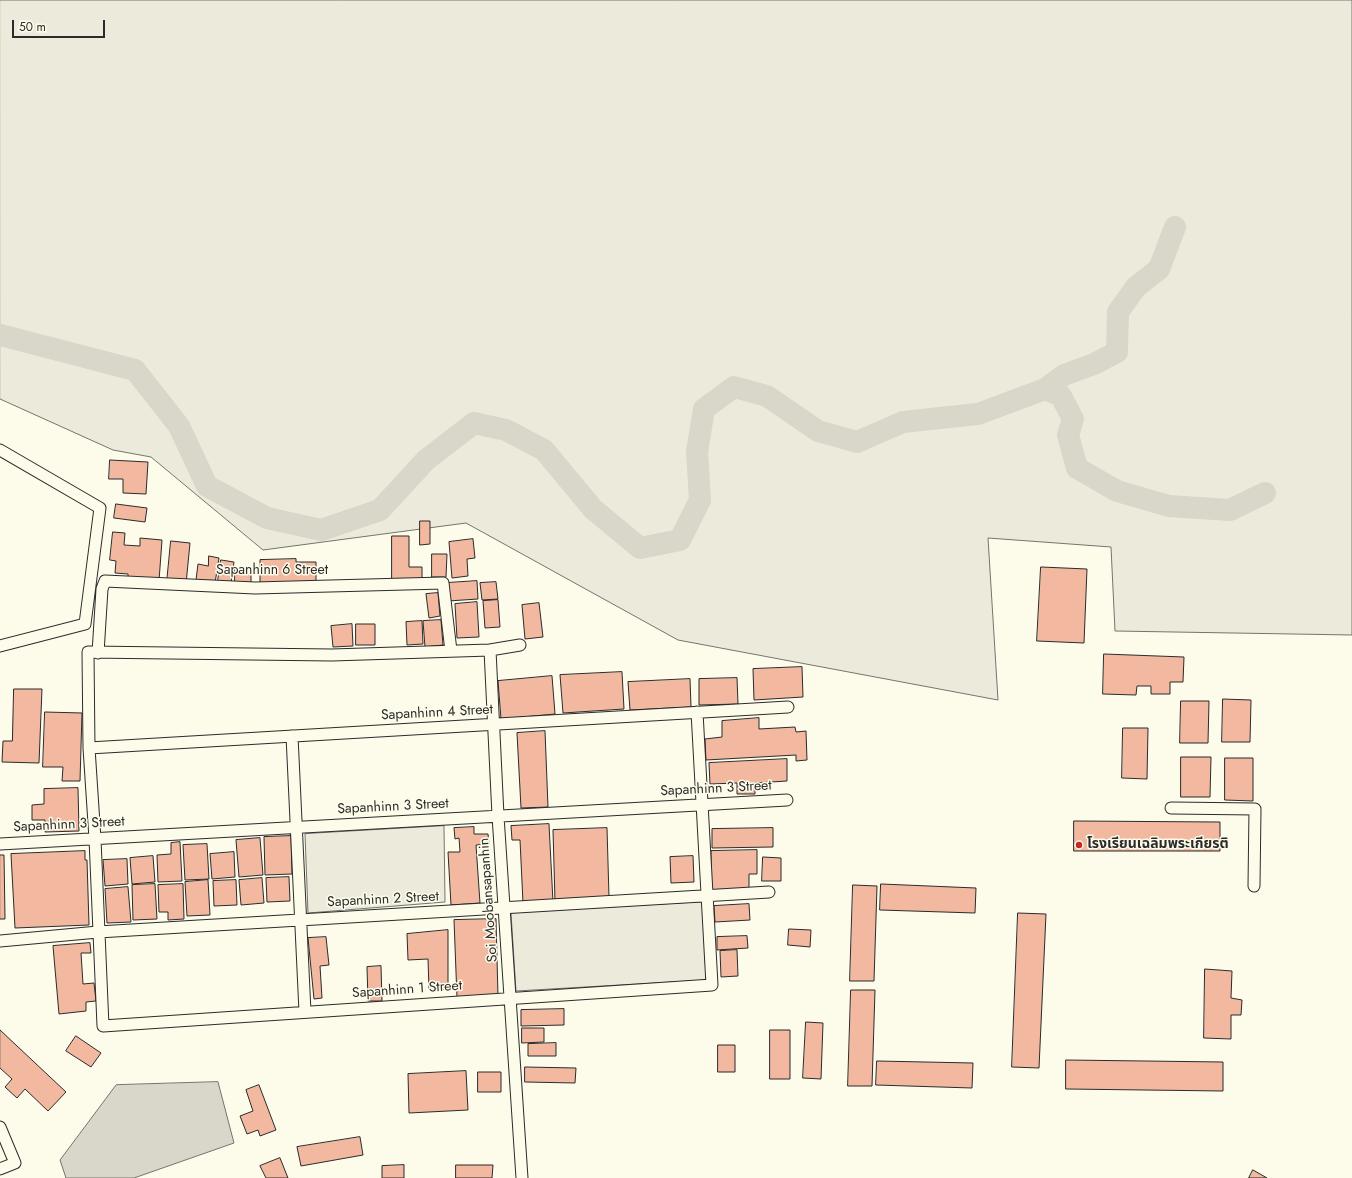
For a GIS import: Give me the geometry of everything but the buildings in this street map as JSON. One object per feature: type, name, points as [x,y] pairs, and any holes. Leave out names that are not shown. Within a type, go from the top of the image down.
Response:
[{"type":"street","points":[[0,450],[100,508],[85,624],[0,646]]},
{"type":"street","name":"Sapanhinn 6 Street","points":[[98,653],[102,589],[105,581],[255,588],[443,582],[451,650]]},
{"type":"street","points":[[98,932],[95,839],[89,748],[88,652],[332,655],[451,650],[490,650],[520,645]]},
{"type":"street","name":"Soi Moobansapanhin","points":[[490,650],[498,816],[522,1178]]},
{"type":"street","name":"Sapanhinn 4 Street","points":[[89,748],[788,707]]},
{"type":"street","points":[[697,712],[707,896]]},
{"type":"street","points":[[292,736],[295,828],[305,1012]]},
{"type":"street","name":"Sapanhinn 3 Street","points":[[0,844],[787,800]]},
{"type":"street","points":[[1171,808],[1255,809],[1254,886]]},
{"type":"street","name":"Sapanhinn 2 Street","points":[[0,941],[98,932],[769,892]]},
{"type":"street","name":"Sapanhinn 1 Street","points":[[98,932],[103,1026],[712,985],[707,896]]},
{"type":"street","points":[[0,1126],[16,1163],[0,1168]]},
{"type":"shaded area","points":[[0,0],[1352,0],[1352,635],[1115,631],[1111,547],[988,538],[998,700],[678,640],[466,523],[263,550],[151,457],[113,450],[0,399]]},
{"type":"shaded area","points":[[444,826],[445,902],[308,913],[305,834]]},
{"type":"shaded area","points":[[703,902],[706,980],[516,991],[511,913]]},
{"type":"shaded area","points":[[218,1082],[234,1143],[134,1178],[66,1178],[60,1160],[116,1085]]},
{"type":"waterway","points":[[1045,389],[1064,375],[1094,364],[1117,352],[1118,312],[1136,287],[1159,269],[1175,227]]},
{"type":"waterway","points":[[0,335],[135,370],[179,426],[207,486],[267,518],[321,530],[380,510],[426,460],[474,423],[506,430],[544,450],[593,509],[640,548],[680,540],[700,500],[697,452],[704,409],[734,387],[767,396],[818,431],[857,442],[903,422],[978,414],[1045,389],[1061,396],[1073,419],[1068,435],[1077,468],[1117,491],[1169,506],[1230,510],[1265,493]]},
{"type":"place","name":"โรงเรียนเฉลิมพระเกียรติ","points":[[1079,845]]}]
